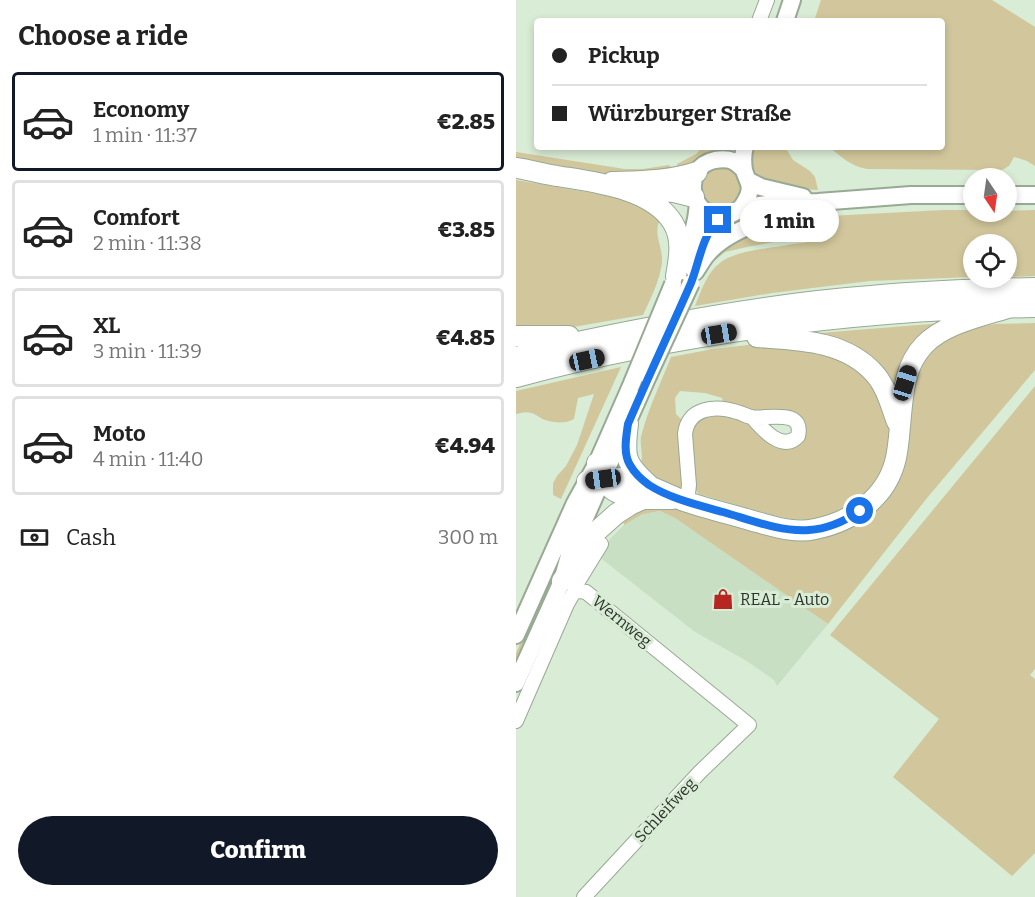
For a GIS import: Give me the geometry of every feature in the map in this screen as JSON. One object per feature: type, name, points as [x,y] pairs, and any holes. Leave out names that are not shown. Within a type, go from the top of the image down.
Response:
[{"type":"highway","points":[[516,168],[624,190],[658,206],[674,224],[684,279]]},
{"type":"highway","points":[[591,182],[654,180],[697,172]]},
{"type":"highway","points":[[624,190],[674,192],[696,201]]},
{"type":"highway","points":[[516,357],[611,335],[771,307],[932,291],[1035,288]]},
{"type":"highway","points":[[596,474],[616,494],[646,492],[795,531],[812,530],[845,520],[874,499],[884,486],[895,464],[905,383],[915,357],[925,345],[947,328],[1011,307]]},
{"type":"highway","points":[[516,377],[568,363],[719,334],[807,322],[870,316],[1035,307]]},
{"type":"highway","points":[[719,334],[808,341],[839,349],[861,362],[875,374],[886,393],[900,430]]},
{"type":"highway","points":[[516,336],[611,335]]},
{"type":"highway","points":[[628,424],[625,445],[627,458],[646,492]]},
{"type":"highway","points":[[568,587],[587,544],[607,520],[646,492]]},
{"type":"main road","points":[[786,18],[792,0]]},
{"type":"main road","points":[[516,683],[568,587],[570,552],[596,474],[684,279],[714,225],[724,216],[741,207],[747,200],[750,191],[744,150]]},
{"type":"main road","points":[[684,279],[697,221],[696,201],[692,189],[693,180],[702,165],[724,153],[761,187],[818,202]]},
{"type":"main road","points":[[741,207],[911,195],[963,195]]},
{"type":"main road","points":[[1017,195],[1035,195]]},
{"type":"main road","points":[[696,201],[705,211],[724,216]]},
{"type":"main road","points":[[684,279],[708,253],[740,230],[765,220],[793,213],[818,202]]},
{"type":"main road","points":[[516,635],[575,503],[628,424],[637,387]]},
{"type":"street","points":[[760,18],[767,0]]},
{"type":"street","points":[[683,500],[689,485],[685,434],[689,420],[713,408],[752,417]]},
{"type":"street","points":[[568,587],[577,583],[601,544]]},
{"type":"street","name":"Wernweg","points":[[516,721],[567,604],[568,587],[586,592],[749,725]]},
{"type":"street","name":"Schleifweg","points":[[584,897],[700,772],[749,725]]},
{"type":"shaded area","points":[[821,0],[992,0],[1035,27],[1035,166],[1014,157],[1006,168],[867,169],[842,158],[833,150],[945,150],[945,18],[815,18]]},
{"type":"shaded area","points":[[700,150],[718,150],[677,171],[677,164]]},
{"type":"shaded area","points":[[752,150],[787,150],[793,160],[815,177],[818,190],[799,189],[755,178],[750,166]]},
{"type":"shaded area","points":[[516,152],[625,169],[669,165],[672,169],[634,177],[595,173],[516,160]]},
{"type":"shaded area","points":[[718,166],[730,168],[740,176],[742,194],[730,208],[711,206],[702,194],[703,179],[709,171]]},
{"type":"shaded area","points":[[516,180],[622,198],[662,216],[658,228],[662,256],[661,269],[643,315],[567,328],[516,332]]},
{"type":"shaded area","points":[[963,210],[963,222],[1017,222],[1017,211],[1035,210],[1035,276],[1017,277],[1017,234],[963,234],[963,277],[870,281],[772,293],[695,306],[708,276],[721,262],[746,252],[814,240],[826,230],[829,216]]},
{"type":"shaded area","points":[[820,218],[818,228],[810,235],[725,252],[707,267],[713,256],[739,238],[773,227]]},
{"type":"shaded area","points":[[943,323],[898,399],[884,377],[807,334]]},
{"type":"shaded area","points":[[1035,323],[1035,370],[927,498],[828,624],[675,518],[660,511],[643,514],[624,525],[622,516],[639,509],[660,506],[832,535],[852,527],[879,507],[914,374],[937,342],[971,328],[995,324]]},
{"type":"shaded area","points":[[748,345],[773,345],[835,355],[869,379],[890,419],[892,437],[890,457],[872,492],[837,516],[809,520],[791,519],[699,494],[692,480],[691,471],[693,424],[713,411],[744,418],[776,443],[801,427],[723,403],[722,398],[705,393],[680,391],[675,398],[676,414],[682,420],[680,425],[683,487],[678,488],[649,477],[640,465],[642,433],[671,357]]},
{"type":"shaded area","points":[[621,367],[561,499],[553,495],[553,483],[566,466],[577,445],[594,394],[578,398],[574,419],[567,422],[552,422],[529,412],[516,414],[516,391]]},
{"type":"shaded area","points":[[1035,386],[1035,669],[1030,675],[1035,679],[1035,853],[1012,876],[893,777],[939,719],[830,635]]},
{"type":"shaded area","points":[[588,502],[516,667],[516,653],[562,552]]},
{"type":"shaded area","name":"REAL - Auto","points":[[660,511],[675,518],[828,624],[777,686],[774,680],[745,660],[695,632],[598,556],[624,525],[643,514]]},
{"type":"place","name":"REAL - Auto","points":[[723,599]]},
{"type":"route","points":[[718,220],[706,240],[691,283],[628,424],[625,445],[629,464],[649,485],[679,499],[777,528],[795,531],[812,530],[830,526],[860,511]]}]
